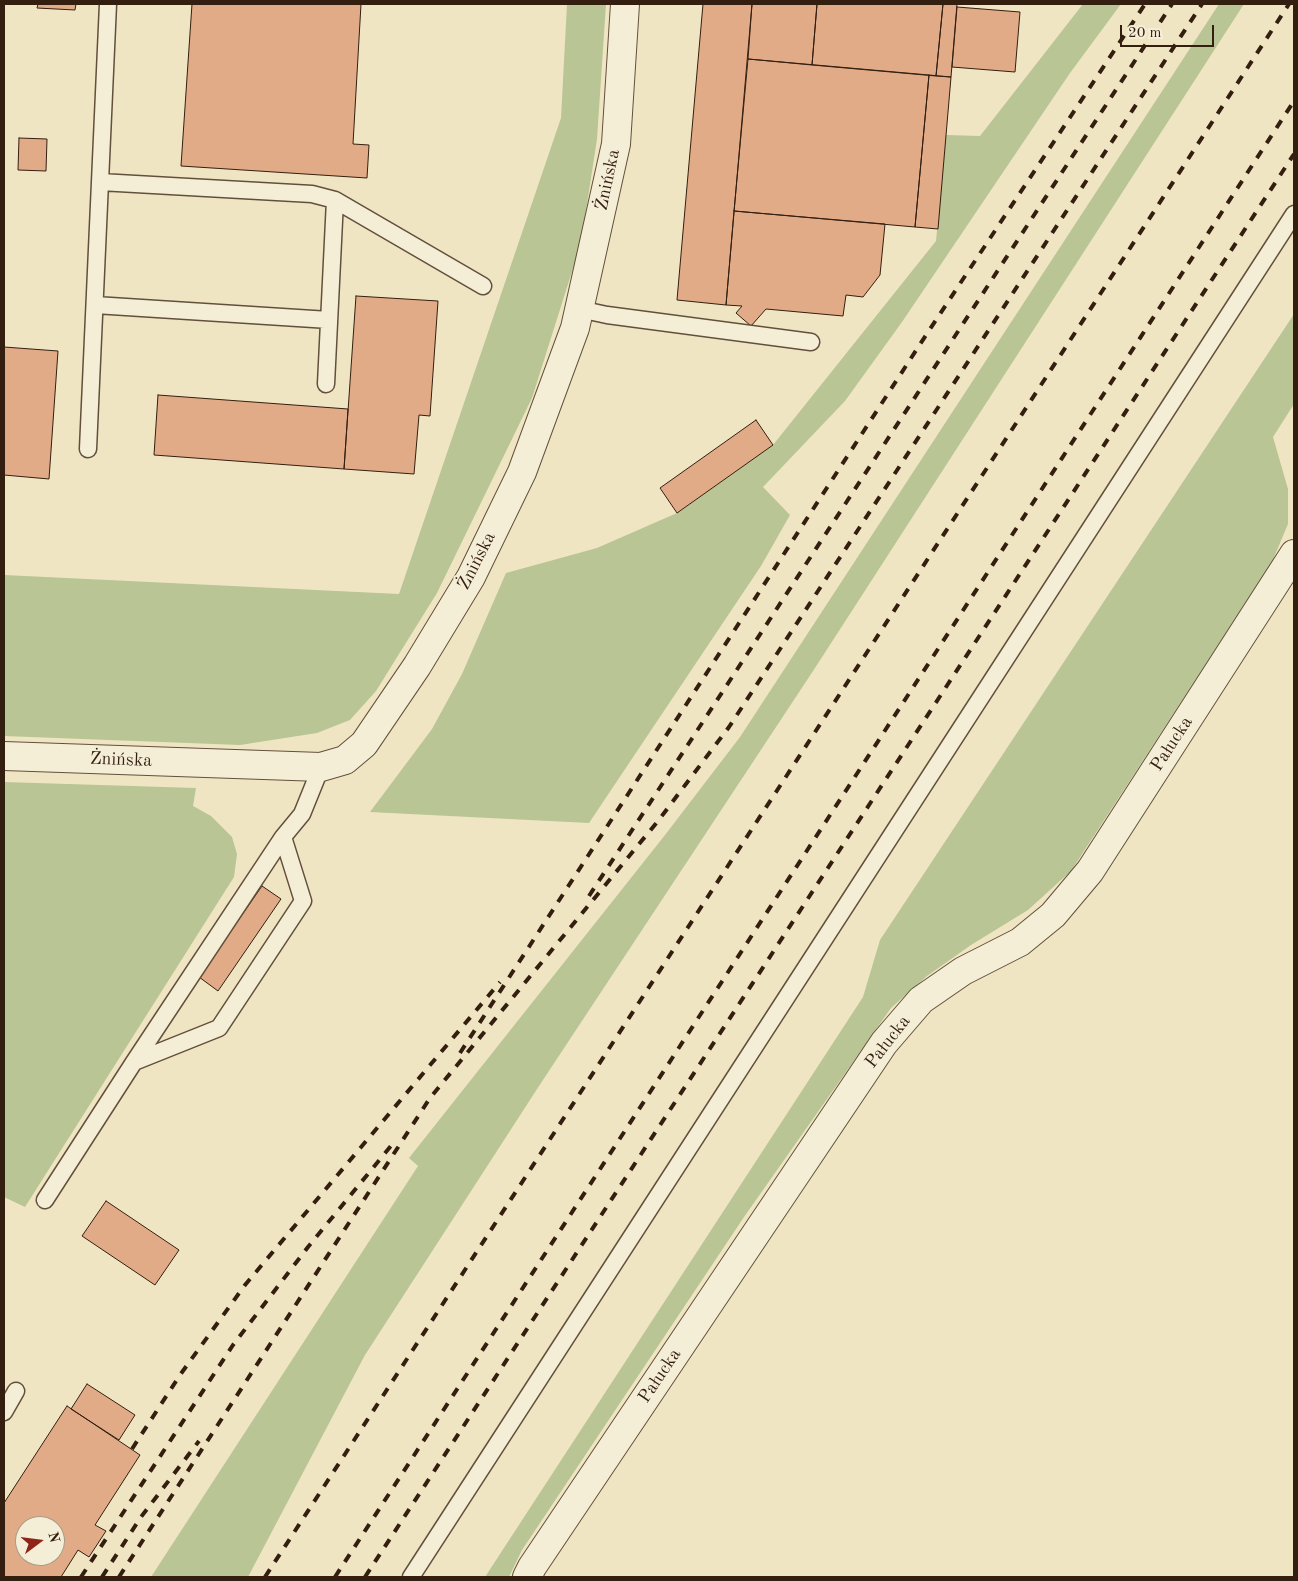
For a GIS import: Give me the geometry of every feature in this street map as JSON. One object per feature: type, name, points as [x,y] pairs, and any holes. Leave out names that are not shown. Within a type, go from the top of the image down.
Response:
[{"type":"street","name":"Żnińska","points":[[4,756],[321,767],[346,760],[364,744],[417,666],[471,577],[522,472],[575,328],[616,144],[625,4]]},
{"type":"street","name":"Pałucka","points":[[528,1577],[532,1567],[884,1044],[921,1000],[963,971],[1020,942],[1054,915],[1090,871],[1294,554]]},
{"type":"lane","points":[[88,449],[108,4]]},
{"type":"lane","points":[[100,182],[312,194],[335,200],[482,286]]},
{"type":"lane","points":[[326,384],[335,200]]},
{"type":"lane","points":[[411,1577],[1294,214]]},
{"type":"lane","points":[[95,305],[329,320]]},
{"type":"lane","points":[[579,309],[607,315],[811,342]]},
{"type":"lane","points":[[45,1200],[283,837],[302,814],[321,767]]},
{"type":"lane","points":[[134,1062],[219,1028],[298,909],[303,901],[283,837]]},
{"type":"lane","points":[[4,1412],[16,1391]]},
{"type":"green space","points":[[567,4],[606,4],[597,139],[581,243],[532,398],[437,593],[376,691],[350,720],[317,733],[240,745],[4,736],[4,575],[399,594],[561,118]]},
{"type":"green space","points":[[1083,4],[1121,4],[1070,73],[902,322],[845,401],[763,487],[790,515],[761,566],[589,823],[370,812],[432,729],[462,674],[506,573],[597,548],[677,513],[773,445],[936,241],[946,135],[980,136]]},
{"type":"green space","points":[[1219,4],[1244,4],[815,668],[539,1086],[365,1355],[248,1577],[151,1577],[418,1166],[409,1158],[665,835],[740,737]]},
{"type":"green space","points":[[1294,314],[1294,404],[1273,437],[1288,489],[1288,524],[1272,562],[1071,871],[1028,910],[971,945],[927,976],[891,1008],[744,1217],[522,1550],[509,1577],[485,1577],[863,997],[880,940]]},
{"type":"green space","points":[[4,782],[196,788],[193,806],[211,816],[232,837],[237,854],[234,877],[25,1207],[4,1197]]},
{"type":"building","points":[[38,4],[76,4],[75,10],[37,8]]},
{"type":"building","points":[[192,4],[361,4],[353,144],[369,145],[367,178],[181,166]]},
{"type":"building","points":[[703,4],[752,4],[726,305],[677,300]]},
{"type":"building","points":[[752,4],[817,4],[812,65],[748,59]]},
{"type":"building","points":[[817,4],[943,4],[936,76],[812,65]]},
{"type":"building","points":[[943,4],[957,4],[951,77],[936,76]]},
{"type":"building","points":[[957,7],[1020,12],[1015,72],[952,67]]},
{"type":"building","points":[[748,59],[929,75],[915,227],[734,211]]},
{"type":"building","points":[[929,75],[951,77],[938,229],[915,227]]},
{"type":"building","points":[[19,138],[47,139],[46,171],[18,170]]},
{"type":"building","points":[[734,211],[885,224],[880,275],[863,297],[846,295],[843,316],[766,309],[751,326],[736,313],[742,306],[726,305]]},
{"type":"building","points":[[356,296],[438,301],[430,416],[419,415],[414,474],[344,469]]},
{"type":"building","points":[[4,347],[58,351],[49,479],[4,475]]},
{"type":"building","points":[[158,395],[348,409],[344,469],[154,455]]},
{"type":"building","points":[[756,420],[773,445],[677,513],[660,488]]},
{"type":"building","points":[[262,886],[281,899],[218,991],[199,977]]},
{"type":"building","points":[[106,1201],[179,1250],[155,1285],[82,1236]]},
{"type":"building","points":[[87,1384],[135,1415],[119,1440],[71,1409]]},
{"type":"building","points":[[67,1406],[140,1455],[95,1525],[106,1531],[89,1557],[78,1550],[61,1577],[4,1577],[4,1503]]},
{"type":"railway","points":[[460,1053],[928,332],[1145,4]]},
{"type":"railway","points":[[589,896],[1172,4]]},
{"type":"railway","points":[[119,1577],[430,1098],[658,821],[729,727],[1202,4]]},
{"type":"railway","points":[[265,1577],[1289,4]]},
{"type":"railway","points":[[335,1577],[1294,101]]},
{"type":"railway","points":[[365,1577],[1294,154]]},
{"type":"railway","points":[[132,1449],[180,1375],[245,1285],[500,982]]},
{"type":"railway","points":[[81,1577],[233,1345],[308,1247],[395,1141]]},
{"type":"railway","points":[[102,1577],[141,1517],[199,1441]]}]
